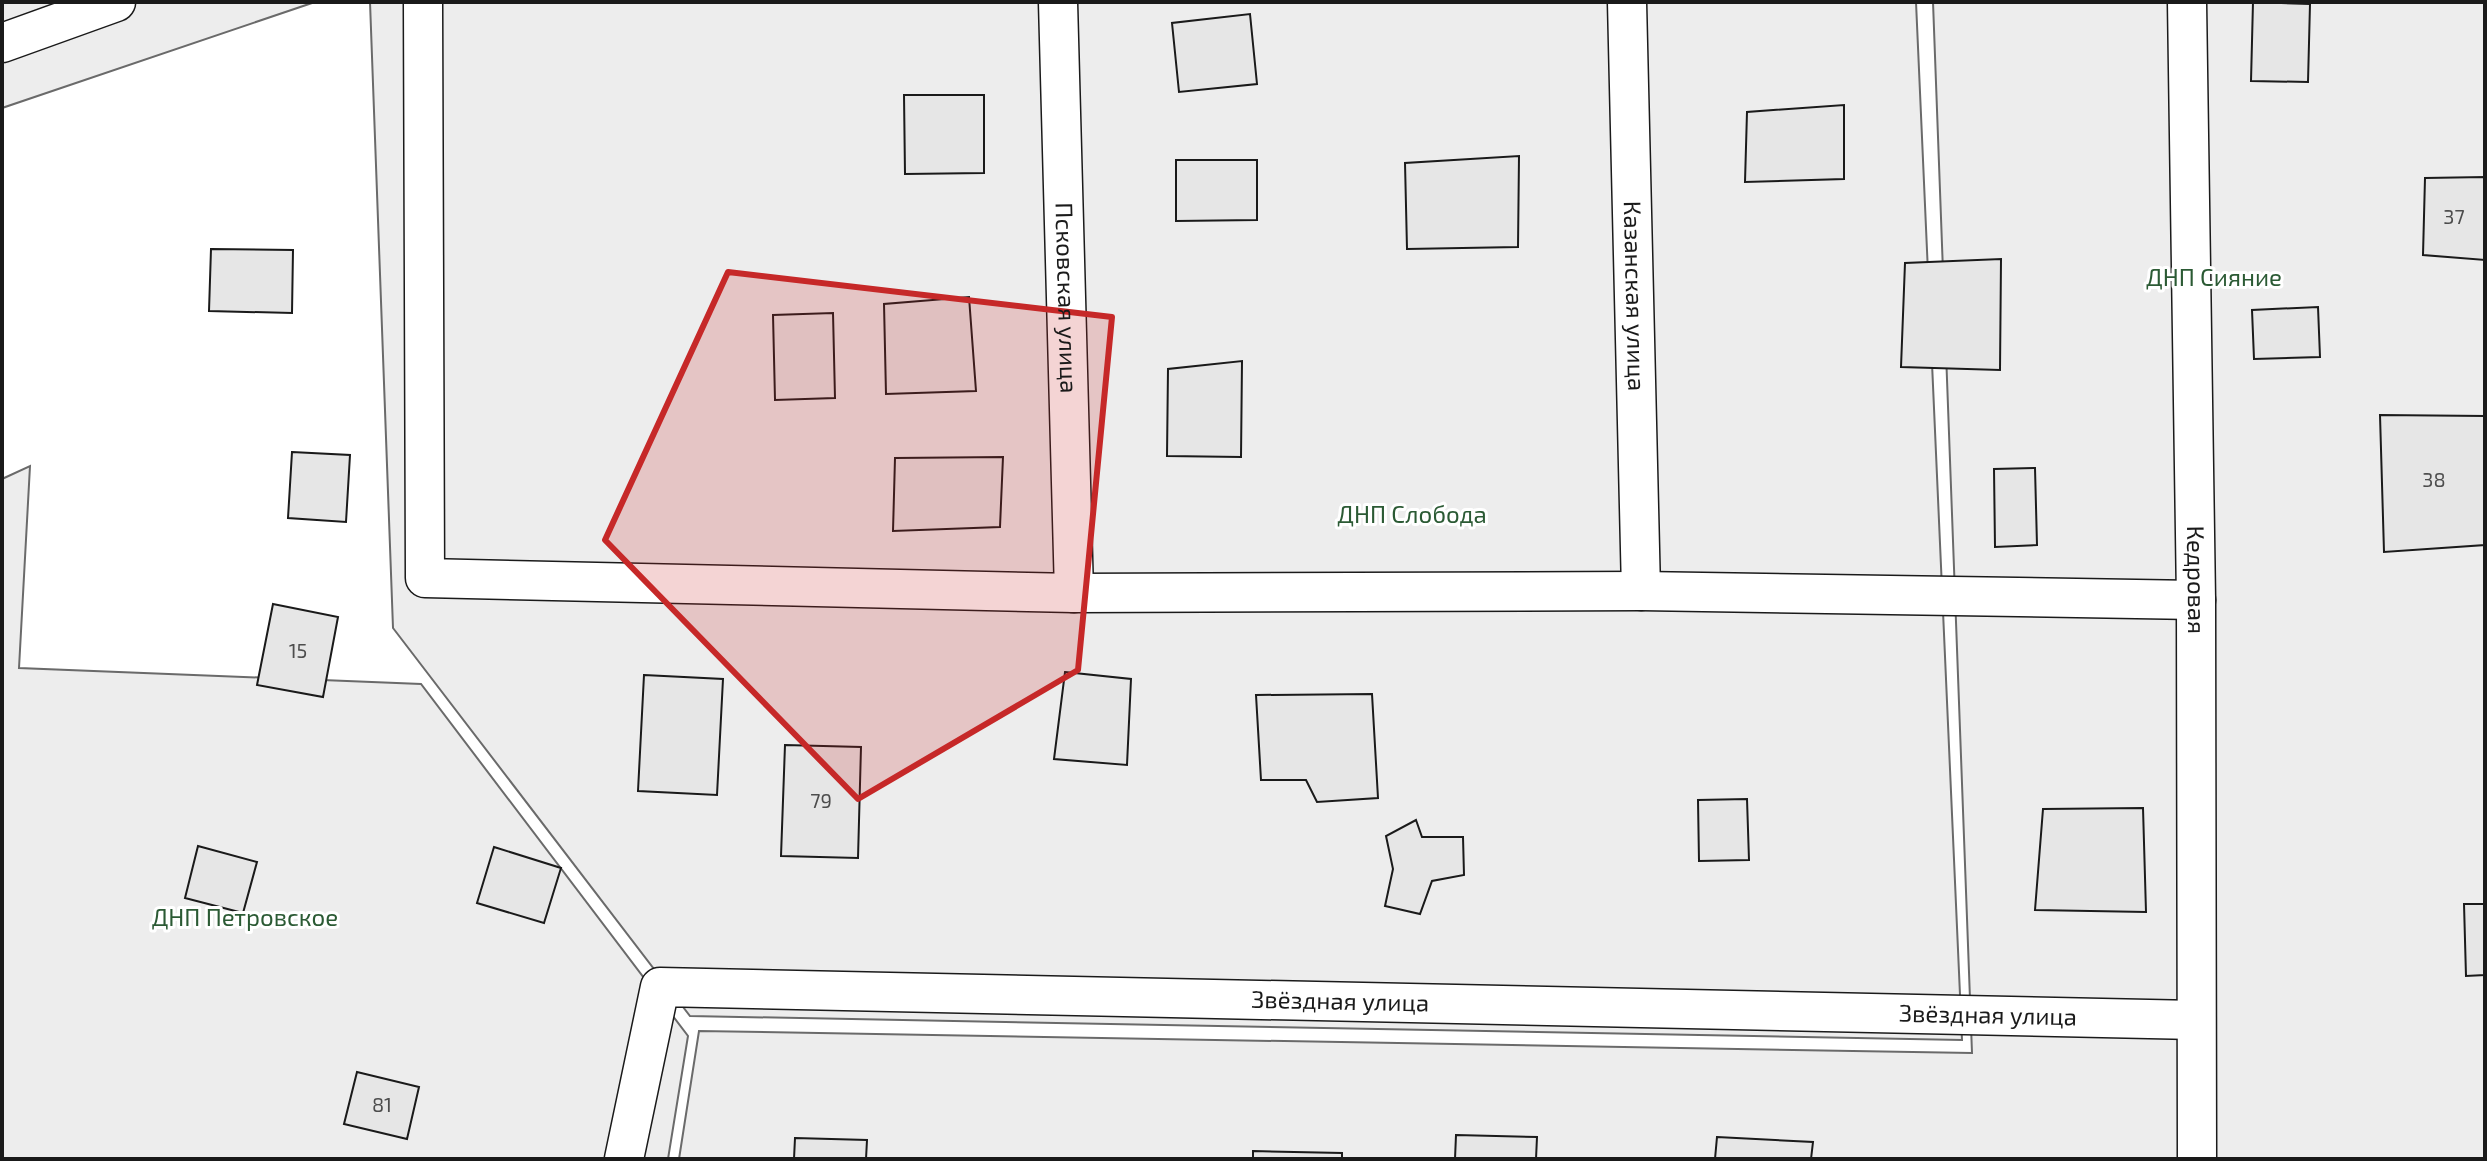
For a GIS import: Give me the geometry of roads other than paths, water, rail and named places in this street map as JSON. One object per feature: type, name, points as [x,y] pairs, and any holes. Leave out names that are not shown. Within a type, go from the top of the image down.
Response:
[{"type":"street","points":[[2,43],[116,2]]},
{"type":"street","points":[[423,2],[425,578],[1074,593],[1641,591],[2196,600]]},
{"type":"street","name":"Псковская улица","points":[[1058,2],[1074,593]]},
{"type":"street","name":"Казанская улица","points":[[1627,2],[1641,591]]},
{"type":"street","name":"Кедровая","points":[[2187,2],[2196,600],[2197,1159]]},
{"type":"street","name":"Звёздная улица","points":[[624,1159],[660,987],[2196,1020]]},
{"type":"park label","name":"ДНП Сияние","points":[[2214,278]]},
{"type":"park label","name":"ДНП Слобода","points":[[1412,515]]},
{"type":"park label","name":"ДНП Петровское","points":[[245,918]]}]
